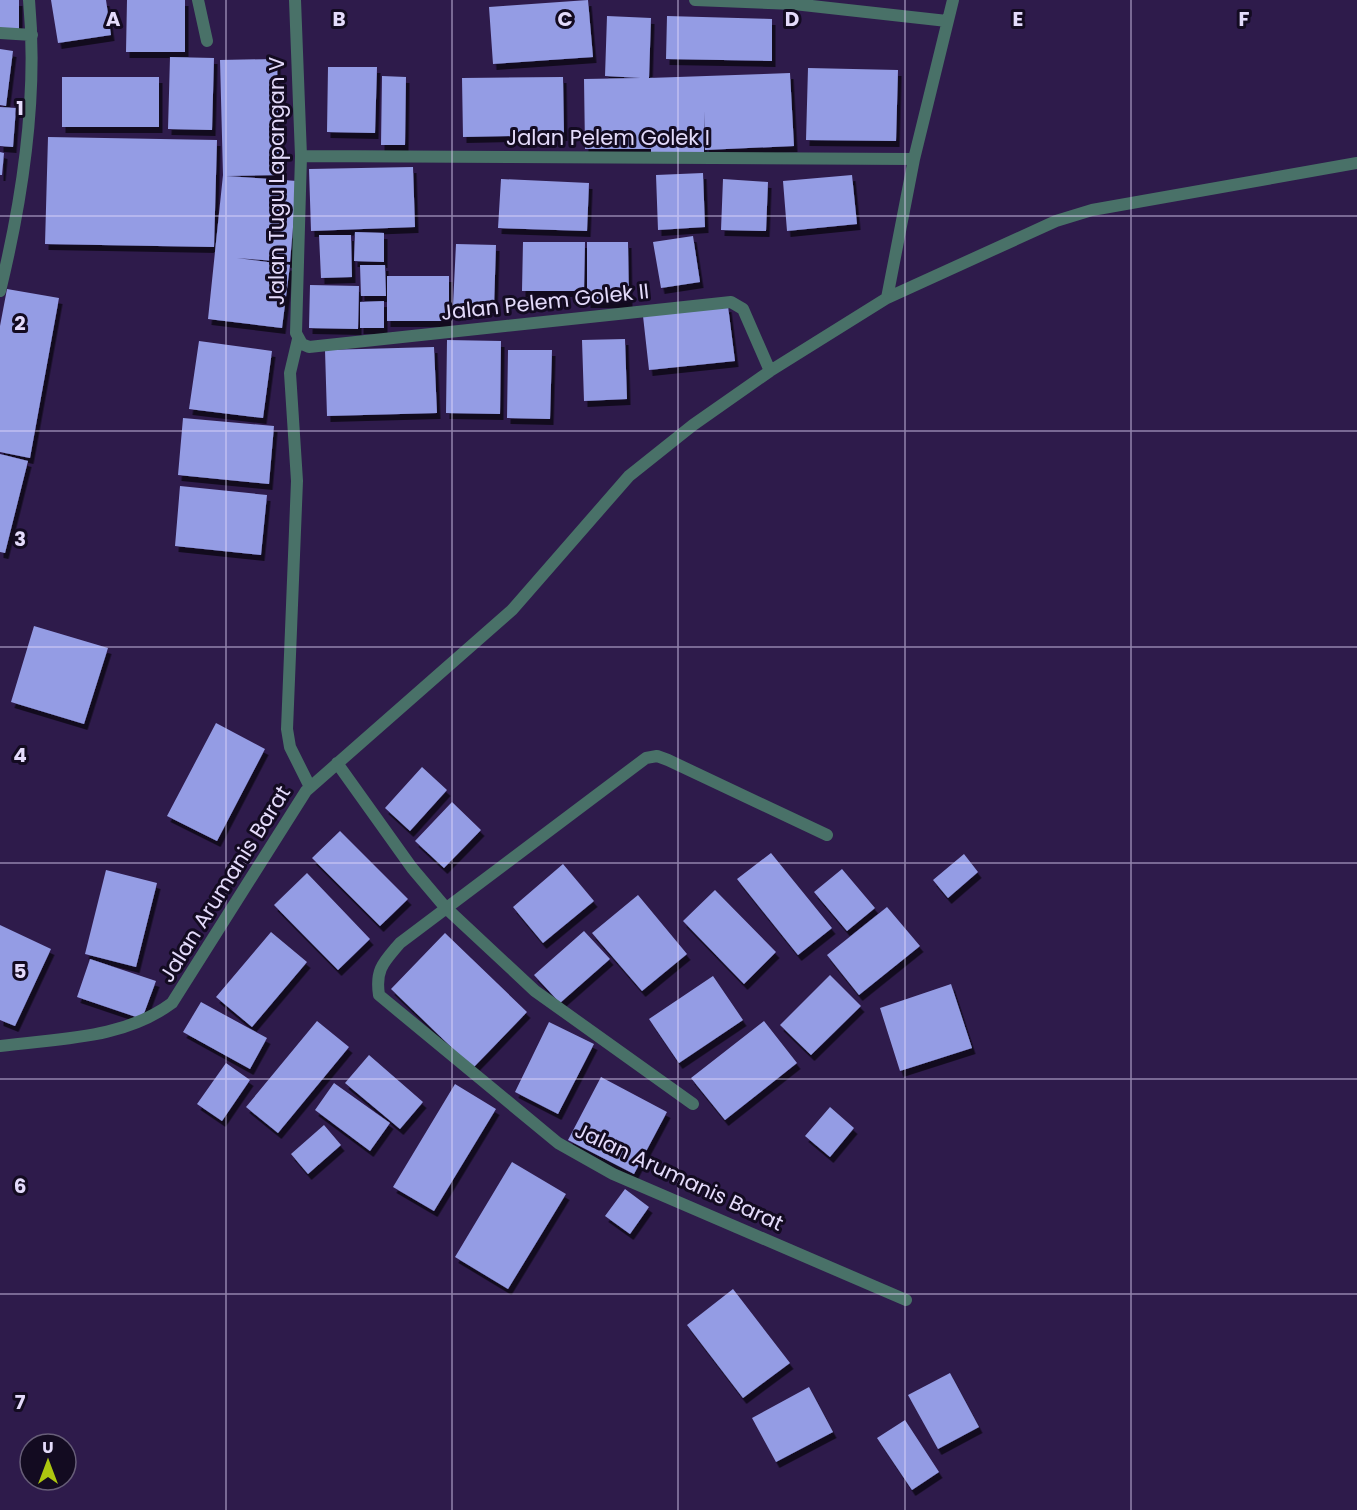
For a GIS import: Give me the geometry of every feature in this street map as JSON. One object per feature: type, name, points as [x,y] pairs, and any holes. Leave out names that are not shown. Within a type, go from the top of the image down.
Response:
[{"type":"street","points":[[1,283],[25,156],[32,35],[29,0]]},
{"type":"street","points":[[198,0],[207,41]]},
{"type":"street","name":"Jalan Tugu Lapangan V","points":[[295,0],[301,156],[296,326],[298,339]]},
{"type":"street","points":[[695,0],[794,4],[947,21]]},
{"type":"street","points":[[887,298],[914,159],[953,0]]},
{"type":"street","points":[[0,33],[32,35]]},
{"type":"street","name":"Jalan Pelem Golek I","points":[[301,156],[914,159]]},
{"type":"street","name":"Jalan Arumanis Barat","points":[[0,1046],[103,1033],[134,1026],[154,1017],[172,1003],[282,825],[310,787],[512,610],[629,476],[693,425],[770,371],[887,298],[1056,221],[1092,210],[1357,163]]},
{"type":"street","name":"Jalan Pelem Golek II","points":[[298,339],[309,347],[731,302],[743,309],[770,371]]},
{"type":"street","points":[[298,339],[290,373],[297,481],[287,729],[290,747],[310,787]]},
{"type":"street","name":"Jalan Arumanis Barat","points":[[827,834],[668,760],[657,756],[646,758],[400,943],[381,966],[377,980],[379,995],[558,1143],[613,1173],[906,1300]]},
{"type":"street","points":[[337,763],[412,868],[446,907],[535,991],[693,1104]]},
{"type":"building","points":[[0,0],[19,0],[19,29],[0,28]]},
{"type":"building","points":[[51,0],[106,0],[111,35],[58,43]]},
{"type":"building","points":[[127,0],[185,0],[185,52],[126,52]]},
{"type":"building","points":[[588,0],[593,57],[493,64],[489,7]]},
{"type":"building","points":[[607,16],[651,18],[649,78],[790,73],[794,146],[705,150],[704,111],[704,153],[651,153],[651,149],[585,149],[584,79],[641,78],[605,76]]},
{"type":"building","points":[[667,16],[772,19],[772,61],[666,59]]},
{"type":"building","points":[[0,49],[13,51],[6,106],[0,105]]},
{"type":"building","points":[[170,57],[214,58],[212,130],[168,129]]},
{"type":"building","points":[[277,59],[279,175],[226,176],[297,181],[290,262],[237,258],[290,265],[282,328],[208,319],[223,175],[220,60]]},
{"type":"building","points":[[328,67],[377,67],[375,133],[327,132]]},
{"type":"building","points":[[808,68],[898,70],[896,141],[806,140]]},
{"type":"building","points":[[382,76],[406,77],[405,145],[381,145]]},
{"type":"building","points":[[62,77],[159,77],[159,127],[62,127]]},
{"type":"building","points":[[563,77],[564,135],[463,137],[462,78]]},
{"type":"building","points":[[0,107],[16,108],[13,147],[0,146]]},
{"type":"building","points":[[48,137],[217,140],[214,247],[45,244]]},
{"type":"building","points":[[0,152],[4,153],[2,175],[0,175]]},
{"type":"building","points":[[413,167],[415,227],[311,231],[309,169]]},
{"type":"building","points":[[703,173],[705,227],[658,230],[656,175]]},
{"type":"building","points":[[852,175],[857,224],[787,231],[783,181]]},
{"type":"building","points":[[501,179],[589,183],[587,231],[498,228]]},
{"type":"building","points":[[723,179],[768,182],[766,231],[721,230]]},
{"type":"building","points":[[355,232],[384,233],[384,262],[354,261]]},
{"type":"building","points":[[319,235],[351,235],[352,277],[321,278]]},
{"type":"building","points":[[693,236],[700,282],[661,288],[653,242]]},
{"type":"building","points":[[523,242],[585,242],[584,291],[522,291]]},
{"type":"building","points":[[587,242],[628,242],[629,302],[587,302]]},
{"type":"building","points":[[456,244],[496,245],[494,307],[453,306]]},
{"type":"building","points":[[360,265],[385,265],[386,296],[361,296]]},
{"type":"building","points":[[387,276],[449,276],[449,321],[387,321]]},
{"type":"building","points":[[310,285],[359,286],[358,329],[309,328]]},
{"type":"building","points":[[7,289],[59,298],[30,458],[0,452],[0,326]]},
{"type":"building","points":[[384,301],[384,328],[360,328],[360,302]]},
{"type":"building","points":[[728,306],[735,361],[649,370],[643,316]]},
{"type":"building","points":[[625,339],[627,399],[584,401],[582,340]]},
{"type":"building","points":[[447,340],[501,341],[500,414],[446,413]]},
{"type":"building","points":[[199,341],[272,351],[263,418],[189,409]]},
{"type":"building","points":[[434,347],[437,413],[327,416],[325,350]]},
{"type":"building","points":[[508,350],[552,350],[550,419],[507,418]]},
{"type":"building","points":[[183,418],[274,426],[269,484],[178,475]]},
{"type":"building","points":[[0,454],[28,461],[5,553],[0,552]]},
{"type":"building","points":[[180,486],[267,495],[261,555],[175,546]]},
{"type":"building","points":[[34,626],[108,648],[84,724],[11,702]]},
{"type":"building","points":[[216,723],[265,749],[217,841],[167,816]]},
{"type":"building","points":[[422,767],[447,790],[410,831],[385,808]]},
{"type":"building","points":[[452,802],[481,830],[444,868],[415,841]]},
{"type":"building","points":[[340,831],[408,899],[380,926],[312,858]]},
{"type":"building","points":[[771,853],[832,928],[798,955],[737,879]]},
{"type":"building","points":[[964,854],[978,872],[948,898],[933,880]]},
{"type":"building","points":[[563,864],[594,901],[543,943],[513,907]]},
{"type":"building","points":[[842,869],[875,908],[847,931],[814,892]]},
{"type":"building","points":[[106,870],[157,883],[136,967],[85,954]]},
{"type":"building","points":[[307,873],[370,939],[338,970],[274,905]]},
{"type":"building","points":[[715,890],[776,952],[744,984],[683,921]]},
{"type":"building","points":[[638,895],[687,954],[642,991],[592,933]]},
{"type":"building","points":[[887,907],[920,946],[859,995],[827,955]]},
{"type":"building","points":[[0,925],[51,949],[15,1026],[0,1020]]},
{"type":"building","points":[[584,931],[610,959],[560,1003],[534,975]]},
{"type":"building","points":[[271,932],[307,962],[252,1027],[216,997]]},
{"type":"building","points":[[445,933],[527,1012],[473,1068],[391,989]]},
{"type":"building","points":[[90,959],[156,981],[142,1019],[77,997]]},
{"type":"building","points":[[830,975],[861,1006],[811,1055],[780,1025]]},
{"type":"building","points":[[713,976],[743,1020],[679,1063],[649,1019]]},
{"type":"building","points":[[951,984],[972,1048],[900,1071],[880,1008]]},
{"type":"building","points":[[201,1002],[267,1038],[250,1069],[183,1032]]},
{"type":"building","points":[[317,1021],[349,1047],[278,1133],[246,1107]]},
{"type":"building","points":[[764,1021],[797,1063],[725,1120],[691,1078]]},
{"type":"building","points":[[549,1022],[594,1044],[558,1114],[515,1092]]},
{"type":"building","points":[[369,1055],[423,1102],[400,1129],[345,1083]]},
{"type":"building","points":[[226,1063],[250,1080],[222,1121],[197,1104]]},
{"type":"building","points":[[601,1077],[667,1112],[634,1174],[568,1140]]},
{"type":"building","points":[[334,1083],[390,1123],[370,1151],[315,1110]]},
{"type":"building","points":[[455,1084],[496,1109],[434,1211],[393,1187]]},
{"type":"building","points":[[830,1107],[854,1128],[830,1157],[805,1136]]},
{"type":"building","points":[[324,1125],[341,1145],[308,1174],[291,1154]]},
{"type":"building","points":[[512,1162],[566,1194],[508,1289],[455,1257]]},
{"type":"building","points":[[625,1189],[649,1207],[630,1234],[605,1216]]},
{"type":"building","points":[[733,1289],[790,1363],[743,1398],[687,1325]]},
{"type":"building","points":[[950,1373],[979,1427],[938,1449],[908,1395]]},
{"type":"building","points":[[809,1387],[833,1432],[776,1462],[752,1418]]},
{"type":"building","points":[[905,1420],[939,1472],[912,1490],[877,1438]]}]
